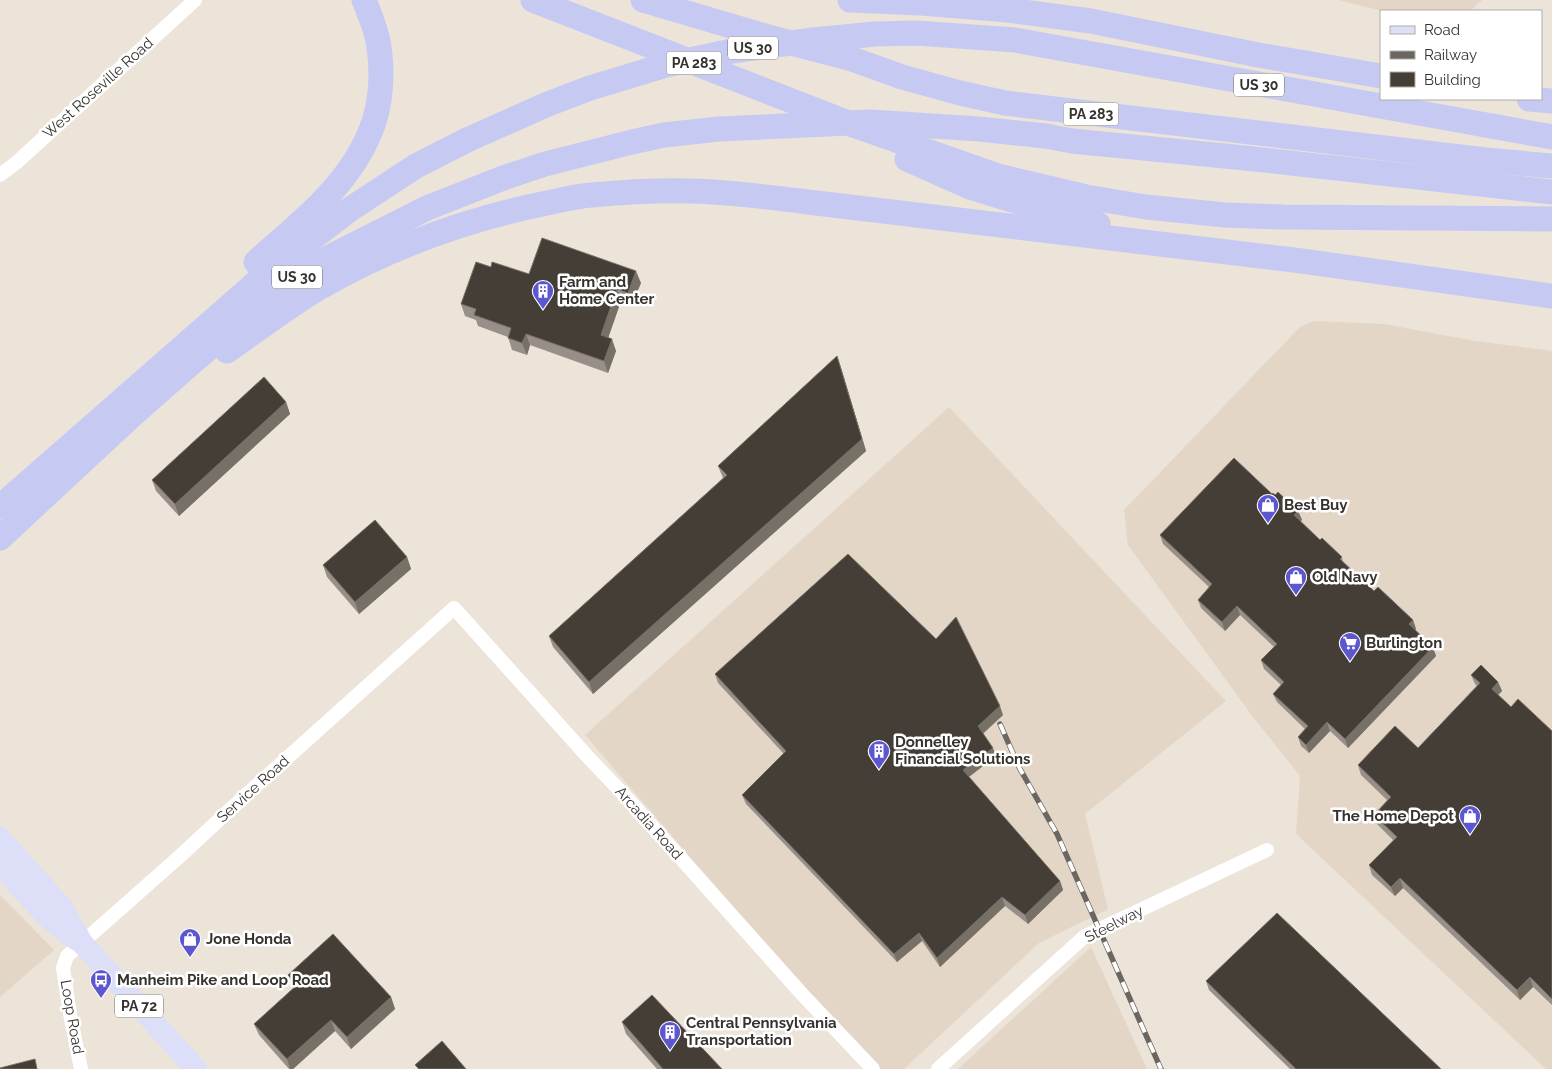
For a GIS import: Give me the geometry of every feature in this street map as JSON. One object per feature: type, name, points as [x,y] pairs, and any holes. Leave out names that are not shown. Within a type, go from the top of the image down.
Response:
[{"type":"highway","points":[[127,408],[170,340],[319,205],[339,183],[358,155],[371,130],[378,102],[381,72],[379,47],[374,24],[364,0]]},
{"type":"highway","name":"PA 283","points":[[532,0],[856,126],[998,176],[1086,197],[1225,215],[1552,219]]},
{"type":"highway","name":"PA 283","points":[[643,0],[852,59],[902,77],[1005,103],[1486,160],[1552,166]]},
{"type":"highway","points":[[850,0],[1008,10],[1091,21],[1258,55],[1380,76]]},
{"type":"highway","name":"US 30","points":[[0,538],[127,408],[266,274],[349,210],[416,166],[467,140],[548,104],[590,88],[666,65],[732,51],[875,34],[916,33],[966,36],[1015,40],[1552,137]]},
{"type":"highway","points":[[1537,100],[1552,102]]},
{"type":"highway","name":"US 30","points":[[0,507],[127,408],[196,359],[289,281],[326,259],[427,208],[506,177],[572,156],[664,136],[728,129],[871,122],[979,129],[1046,136],[1072,141],[1552,192]]},
{"type":"highway","points":[[856,126],[910,162],[970,187],[1071,217],[1200,250]]},
{"type":"highway","points":[[127,408],[317,290],[391,252],[491,216],[590,195],[652,191],[742,194],[1387,272],[1552,296]]},
{"type":"main road","name":"PA 72","points":[[0,838],[61,906],[82,943],[196,1069]]},
{"type":"main road","name":"PA 72","points":[[0,864],[51,921],[82,943]]},
{"type":"street","name":"West Roseville Road","points":[[0,175],[195,0]]},
{"type":"street","name":"Arcadia Road","points":[[423,636],[454,608],[587,756],[628,798],[801,993],[872,1069]]},
{"type":"street","name":"Service Road","points":[[82,943],[179,858],[247,794],[423,636]]},
{"type":"street","name":"Steelway","points":[[938,1069],[1085,936],[1267,850]]},
{"type":"street","name":"Loop Road","points":[[81,1069],[63,968],[67,956],[82,943]]},
{"type":"shaded area","points":[[1338,0],[1482,0],[1471,10],[1380,10]]},
{"type":"shaded area","points":[[1314,321],[1384,324],[1475,341],[1552,351],[1552,1069],[1546,1069],[1296,834],[1300,776],[1253,717],[1128,545],[1124,510],[1300,327]]},
{"type":"shaded area","points":[[949,407],[1226,701],[1085,814],[1108,909],[1039,943],[904,1069],[873,1069],[585,735]]},
{"type":"shaded area","points":[[0,895],[54,950],[0,997]]},
{"type":"shaded area","points":[[1091,947],[1147,1069],[958,1069]]},
{"type":"building","name":"Farm and Home Center","points":[[542,238],[636,271],[628,293],[617,289],[601,335],[612,339],[604,361],[526,334],[522,343],[508,338],[511,328],[474,315],[476,309],[461,304],[476,262],[491,267],[492,262],[529,274]]},
{"type":"building","points":[[837,356],[862,439],[589,682],[549,636],[727,475],[718,466]]},
{"type":"building","points":[[264,377],[286,402],[175,504],[152,480]]},
{"type":"building","points":[[1234,458],[1272,494],[1275,495],[1278,492],[1298,511],[1294,515],[1320,540],[1322,538],[1342,557],[1340,559],[1374,591],[1378,587],[1413,620],[1409,624],[1433,647],[1345,739],[1327,722],[1306,745],[1298,737],[1308,726],[1273,694],[1284,682],[1261,660],[1277,644],[1237,606],[1222,622],[1198,600],[1212,584],[1160,535]]},
{"type":"building","points":[[375,520],[407,557],[355,602],[323,565]]},
{"type":"building","name":"Donnelley Financial Solutions","points":[[848,554],[936,639],[956,617],[1000,706],[978,726],[993,748],[963,770],[1060,881],[1025,915],[1002,897],[937,958],[919,933],[894,954],[742,795],[786,751],[715,674]]},
{"type":"building","name":"The Home Depot","points":[[1481,665],[1498,682],[1492,689],[1511,707],[1518,699],[1552,731],[1552,999],[1530,977],[1517,990],[1400,878],[1391,887],[1369,865],[1397,837],[1374,815],[1391,797],[1358,765],[1395,726],[1418,748],[1480,683],[1471,675]]},
{"type":"building","points":[[1277,913],[1441,1069],[1296,1069],[1206,981]]},
{"type":"building","points":[[333,934],[391,997],[347,1037],[331,1020],[287,1059],[254,1024],[297,985],[288,975]]},
{"type":"building","name":"Central Pennsylvania Transportation","points":[[652,995],[722,1069],[663,1069],[622,1022]]},
{"type":"building","points":[[442,1041],[466,1069],[419,1069],[415,1065]]},
{"type":"building","points":[[35,1059],[37,1069],[0,1069],[0,1068]]},
{"type":"railway","points":[[1000,724],[1020,769],[1057,834],[1161,1069]]},
{"type":"place","name":"Farm and Home Center","points":[[543,310]]},
{"type":"place","name":"Best Buy","points":[[1268,524]]},
{"type":"place","name":"Old Navy","points":[[1296,596]]},
{"type":"place","name":"Burlington","points":[[1350,662]]},
{"type":"place","name":"Donnelley Financial Solutions","points":[[879,770]]},
{"type":"place","name":"The Home Depot","points":[[1470,835]]},
{"type":"place","name":"Jone Honda","points":[[190,958]]},
{"type":"place","name":"Manheim Pike and Loop Road","points":[[101,999]]},
{"type":"place","name":"Central Pennsylvania Transportation","points":[[670,1051]]}]
